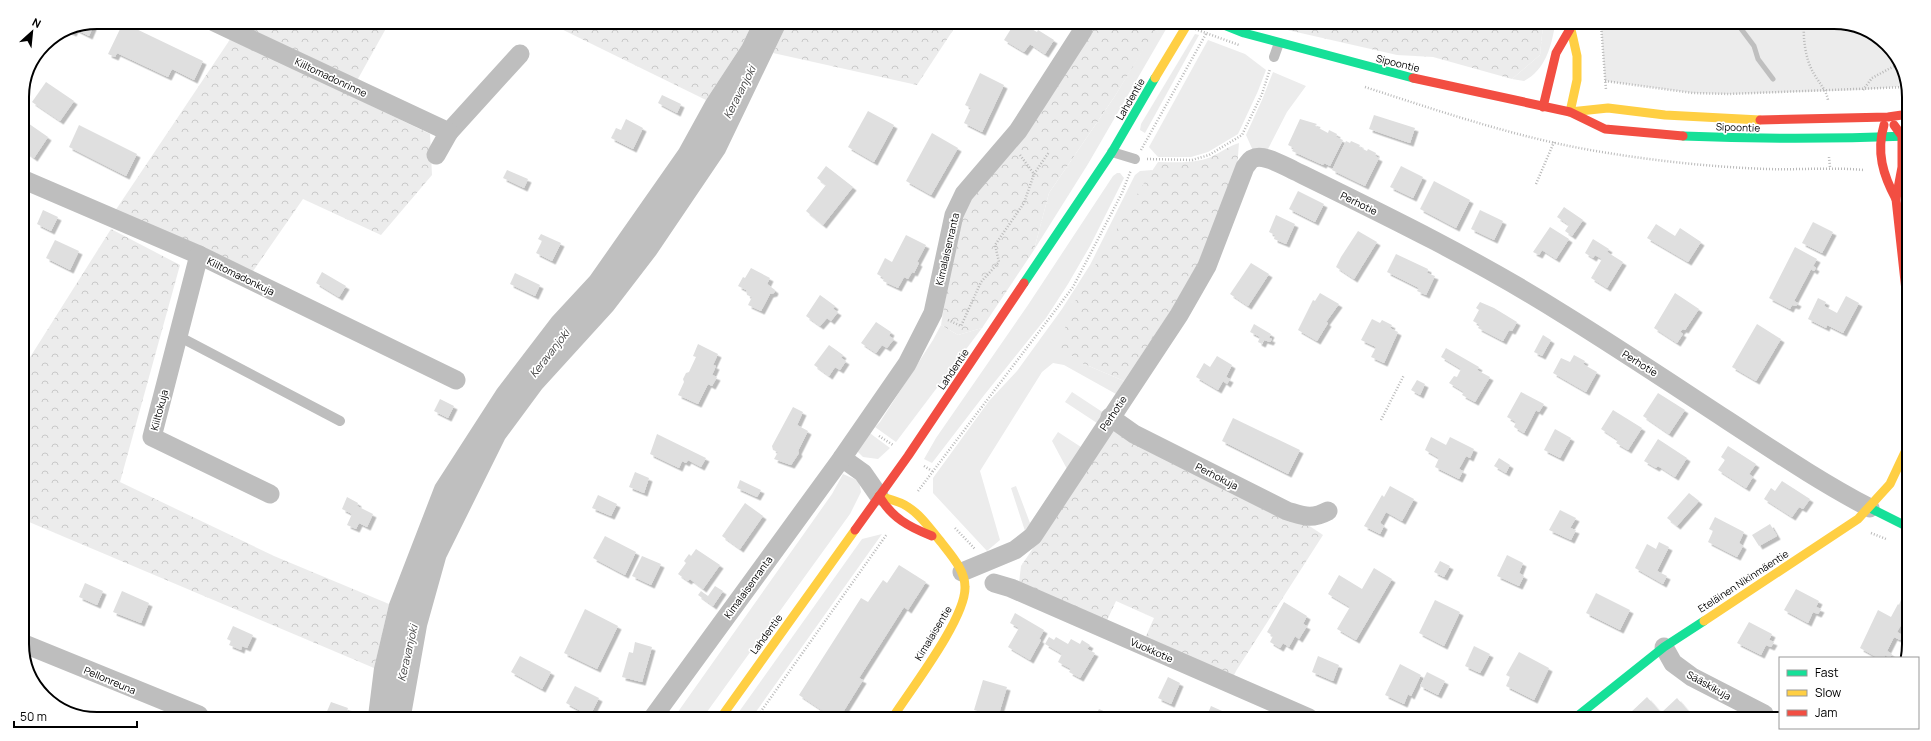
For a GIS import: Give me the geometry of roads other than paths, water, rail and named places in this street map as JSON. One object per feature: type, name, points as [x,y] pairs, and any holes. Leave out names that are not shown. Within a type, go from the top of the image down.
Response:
[{"type":"street","name":"Kiiltomadonrinne","points":[[229,29],[449,132]]},
{"type":"street","name":"Lahdentie","points":[[725,712],[879,496],[1112,152],[1182,29]]},
{"type":"street","name":"Sipoontie","points":[[1234,29],[1278,43],[1446,86],[1570,112],[1605,129],[1663,135],[1750,139],[1879,138],[1902,136]]},
{"type":"street","points":[[1543,107],[1556,53],[1569,29]]},
{"type":"street","points":[[1570,29],[1577,56],[1577,80],[1570,112]]},
{"type":"street","name":"Kimalaisenranta","points":[[657,712],[842,458],[907,364],[933,313],[958,204],[964,194],[1018,131],[1083,30]]},
{"type":"street","points":[[436,155],[449,132],[520,54]]},
{"type":"street","name":"Sipoontie","points":[[1570,112],[1608,108],[1665,115],[1746,120],[1888,117],[1902,115]]},
{"type":"street","points":[[1896,199],[1882,169],[1879,138],[1888,117],[1902,133]]},
{"type":"street","name":"Perhotie","points":[[962,572],[1015,550],[1032,536],[1179,315],[1206,266],[1245,167],[1251,159],[1258,158],[1272,160],[1430,237],[1489,268],[1563,314],[1778,454],[1845,495],[1902,524]]},
{"type":"street","points":[[1902,167],[1896,199],[1902,254]]},
{"type":"street","name":"Kiiltomadonkuja","points":[[29,182],[200,255],[456,380]]},
{"type":"street","name":"Kiiltokuja","points":[[200,255],[152,437],[270,494]]},
{"type":"street","name":"Perhokuja","points":[[1110,418],[1134,434],[1287,511],[1308,518],[1319,516],[1328,511]]},
{"type":"street","points":[[842,458],[863,473],[888,511],[898,520],[913,529],[936,537]]},
{"type":"street","name":"Eteläinen Nikinmäentie","points":[[1583,712],[1664,647],[1858,519],[1870,508],[1890,484],[1902,458]]},
{"type":"street","name":"Kimalaisentie","points":[[879,496],[897,501],[907,506],[919,516],[952,556],[962,572],[964,587],[963,601],[956,620],[896,712]]},
{"type":"street","name":"Vuokkotie","points":[[994,583],[1011,588],[1295,712]]},
{"type":"street","name":"Pellonreuna","points":[[29,646],[192,712]]},
{"type":"street","name":"Sääskikuja","points":[[1664,647],[1673,663],[1692,677],[1760,712]]},
{"type":"lane","points":[[1274,57],[1278,43]]},
{"type":"lane","points":[[1112,152],[1135,159]]},
{"type":"lane","points":[[178,336],[340,420]]},
{"type":"water","name":"Keravanjoki","points":[[750,29],[785,29],[725,153],[656,255],[613,311],[542,389],[505,439],[446,558],[427,626],[412,712],[368,712],[374,668],[389,604],[435,485],[497,389],[552,317],[590,276],[679,149],[706,100],[742,45]]},
{"type":"waterway","points":[[1741,29],[1754,46],[1758,59],[1773,79]]}]
